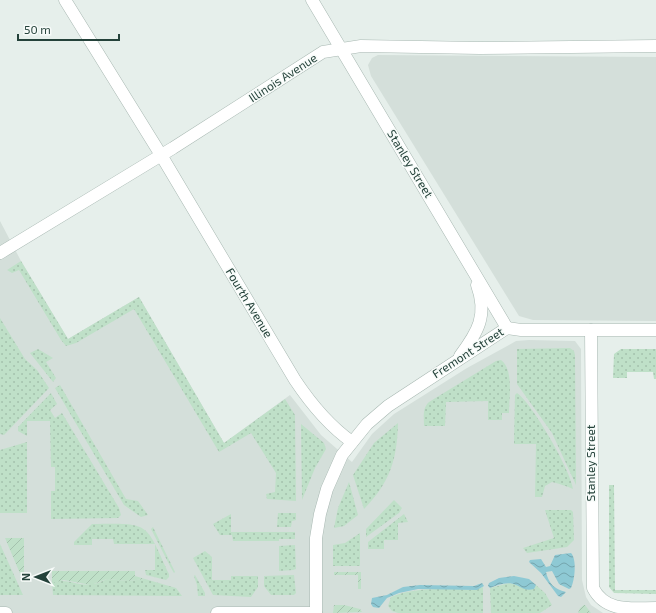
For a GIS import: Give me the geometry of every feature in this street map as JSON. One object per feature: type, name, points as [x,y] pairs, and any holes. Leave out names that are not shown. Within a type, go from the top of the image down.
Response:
[{"type":"street","name":"Fourth Avenue","points":[[65,0],[161,155],[294,380],[318,412],[338,432],[352,442]]},
{"type":"street","name":"Stanley Street","points":[[312,0],[507,328]]},
{"type":"street","name":"Illinois Avenue","points":[[0,253],[161,155],[323,52],[360,46],[480,48],[656,46]]},
{"type":"street","points":[[453,365],[475,334],[480,323],[482,310],[480,293],[468,261]]},
{"type":"street","name":"Fremont Street","points":[[352,442],[367,424],[388,406],[453,365],[507,328],[522,330],[656,330]]},
{"type":"street","name":"Stanley Street","points":[[591,330],[593,588],[597,596],[612,606],[656,608]]},
{"type":"street","points":[[217,613],[316,613],[316,538],[320,514],[333,472],[342,455],[352,442]]},
{"type":"street","points":[[0,613],[6,613]]},
{"type":"shaded area","points":[[378,55],[656,57],[656,321],[533,320],[519,316],[371,76],[368,65],[372,58]]},
{"type":"shaded area","points":[[0,221],[21,261],[68,339],[139,297],[224,443],[290,395],[321,435],[352,462],[372,434],[394,414],[467,368],[516,341],[575,341],[581,349],[582,580],[586,597],[591,605],[603,613],[0,613]]},
{"type":"green space","points":[[21,261],[68,339],[139,297],[224,443],[285,399],[295,415],[296,501],[267,499],[266,494],[275,492],[276,473],[251,433],[219,452],[134,309],[76,343],[66,346],[19,270],[12,273],[7,270]]},
{"type":"green space","points":[[0,318],[25,359],[37,370],[49,388],[4,435],[0,434]]},
{"type":"green space","points":[[570,348],[574,351],[575,355],[576,485],[552,433],[517,384],[517,349]]},
{"type":"green space","points":[[38,349],[53,358],[46,362],[56,378],[53,382],[30,353]]},
{"type":"green space","points":[[621,349],[656,349],[656,379],[654,379],[653,372],[627,372],[627,378],[613,378],[614,354]]},
{"type":"green space","points":[[501,360],[508,370],[510,385],[509,413],[502,413],[502,420],[488,420],[488,401],[446,402],[445,426],[424,426],[424,410],[429,402],[496,361]]},
{"type":"green space","points":[[60,385],[126,499],[138,501],[148,515],[141,517],[124,505],[55,388]]},
{"type":"green space","points":[[51,393],[57,404],[50,410],[55,418],[62,413],[119,508],[121,515],[118,518],[51,519],[51,491],[55,491],[55,467],[51,467],[50,421],[27,421],[27,436],[18,431],[18,427]]},
{"type":"green space","points":[[517,393],[524,399],[550,438],[566,468],[573,489],[552,482],[545,486],[542,497],[535,497],[536,444],[514,444],[515,395]]},
{"type":"green space","points":[[398,423],[396,448],[390,470],[380,489],[364,509],[353,475],[374,443]]},
{"type":"green space","points":[[301,424],[324,443],[326,449],[315,468],[302,500]]},
{"type":"green space","points":[[27,442],[27,513],[0,513],[0,450]]},
{"type":"green space","points":[[349,482],[358,515],[344,526],[334,528],[338,508]]},
{"type":"green space","points":[[609,485],[614,485],[615,590],[656,590],[656,594],[614,593],[609,587]]},
{"type":"green space","points":[[394,500],[402,508],[399,513],[366,537],[366,529]]},
{"type":"green space","points":[[545,510],[571,510],[573,512],[574,540],[567,547],[527,553],[523,548],[554,538]]},
{"type":"green space","points":[[278,513],[296,513],[296,520],[292,521],[291,527],[277,527]]},
{"type":"green space","points":[[231,514],[231,532],[295,532],[295,539],[279,539],[279,541],[233,541],[232,535],[220,535],[213,524]]},
{"type":"green space","points":[[404,514],[408,522],[398,523],[398,540],[384,540],[384,549],[368,549],[368,542]]},
{"type":"green space","points":[[92,524],[126,524],[136,526],[144,529],[150,535],[155,544],[114,544],[113,539],[92,539],[92,545],[74,545],[74,542]]},
{"type":"green space","points":[[153,527],[175,572],[174,573],[151,529]]},
{"type":"green space","points":[[360,533],[360,566],[333,566],[333,545],[345,543]]},
{"type":"green space","points":[[5,538],[24,538],[24,583]]},
{"type":"green space","points":[[0,544],[23,595],[0,595]]},
{"type":"green space","points":[[155,544],[169,577],[166,580],[146,575],[145,570],[155,570]]},
{"type":"green space","points":[[295,545],[296,569],[279,571],[279,546]]},
{"type":"green space","points":[[205,551],[212,557],[212,580],[231,580],[231,576],[258,576],[258,587],[251,597],[213,595],[193,558]]},
{"type":"green space","points":[[52,571],[135,571],[135,576],[145,579],[128,581],[107,579],[91,585],[64,580],[52,583]]},
{"type":"green space","points":[[334,572],[361,572],[361,589],[358,589],[358,575],[334,575]]},
{"type":"green space","points":[[195,575],[205,593],[205,596],[198,596]]},
{"type":"green space","points":[[294,575],[296,593],[294,595],[271,595],[264,586],[264,576]]},
{"type":"green space","points":[[107,579],[128,581],[145,579],[176,588],[182,596],[53,595],[52,583],[57,581],[67,581],[87,585],[96,584]]},
{"type":"green space","points":[[509,583],[534,589],[536,585],[545,593],[552,605],[540,613],[491,613],[490,588]]},
{"type":"green space","points":[[483,587],[483,613],[398,613],[392,611],[388,606],[391,597],[405,592],[446,588],[474,590]]},
{"type":"green space","points":[[334,605],[344,605],[360,609],[362,612],[333,613]]},
{"type":"green space","points":[[584,605],[591,613],[578,613],[580,608]]},
{"type":"water","points":[[571,553],[574,560],[575,570],[571,588],[569,589],[559,584],[552,571],[546,572],[553,585],[566,592],[561,597],[558,596],[541,573],[529,562],[530,560],[541,559],[546,567],[550,566],[555,555]]},
{"type":"water","points":[[514,576],[529,579],[536,585],[534,589],[526,589],[510,583],[490,588],[488,586],[489,583],[499,578]]},
{"type":"water","points":[[482,583],[484,586],[477,590],[418,589],[399,593],[387,598],[379,608],[373,607],[371,604],[372,598],[387,595],[403,587],[420,585],[474,586]]}]
